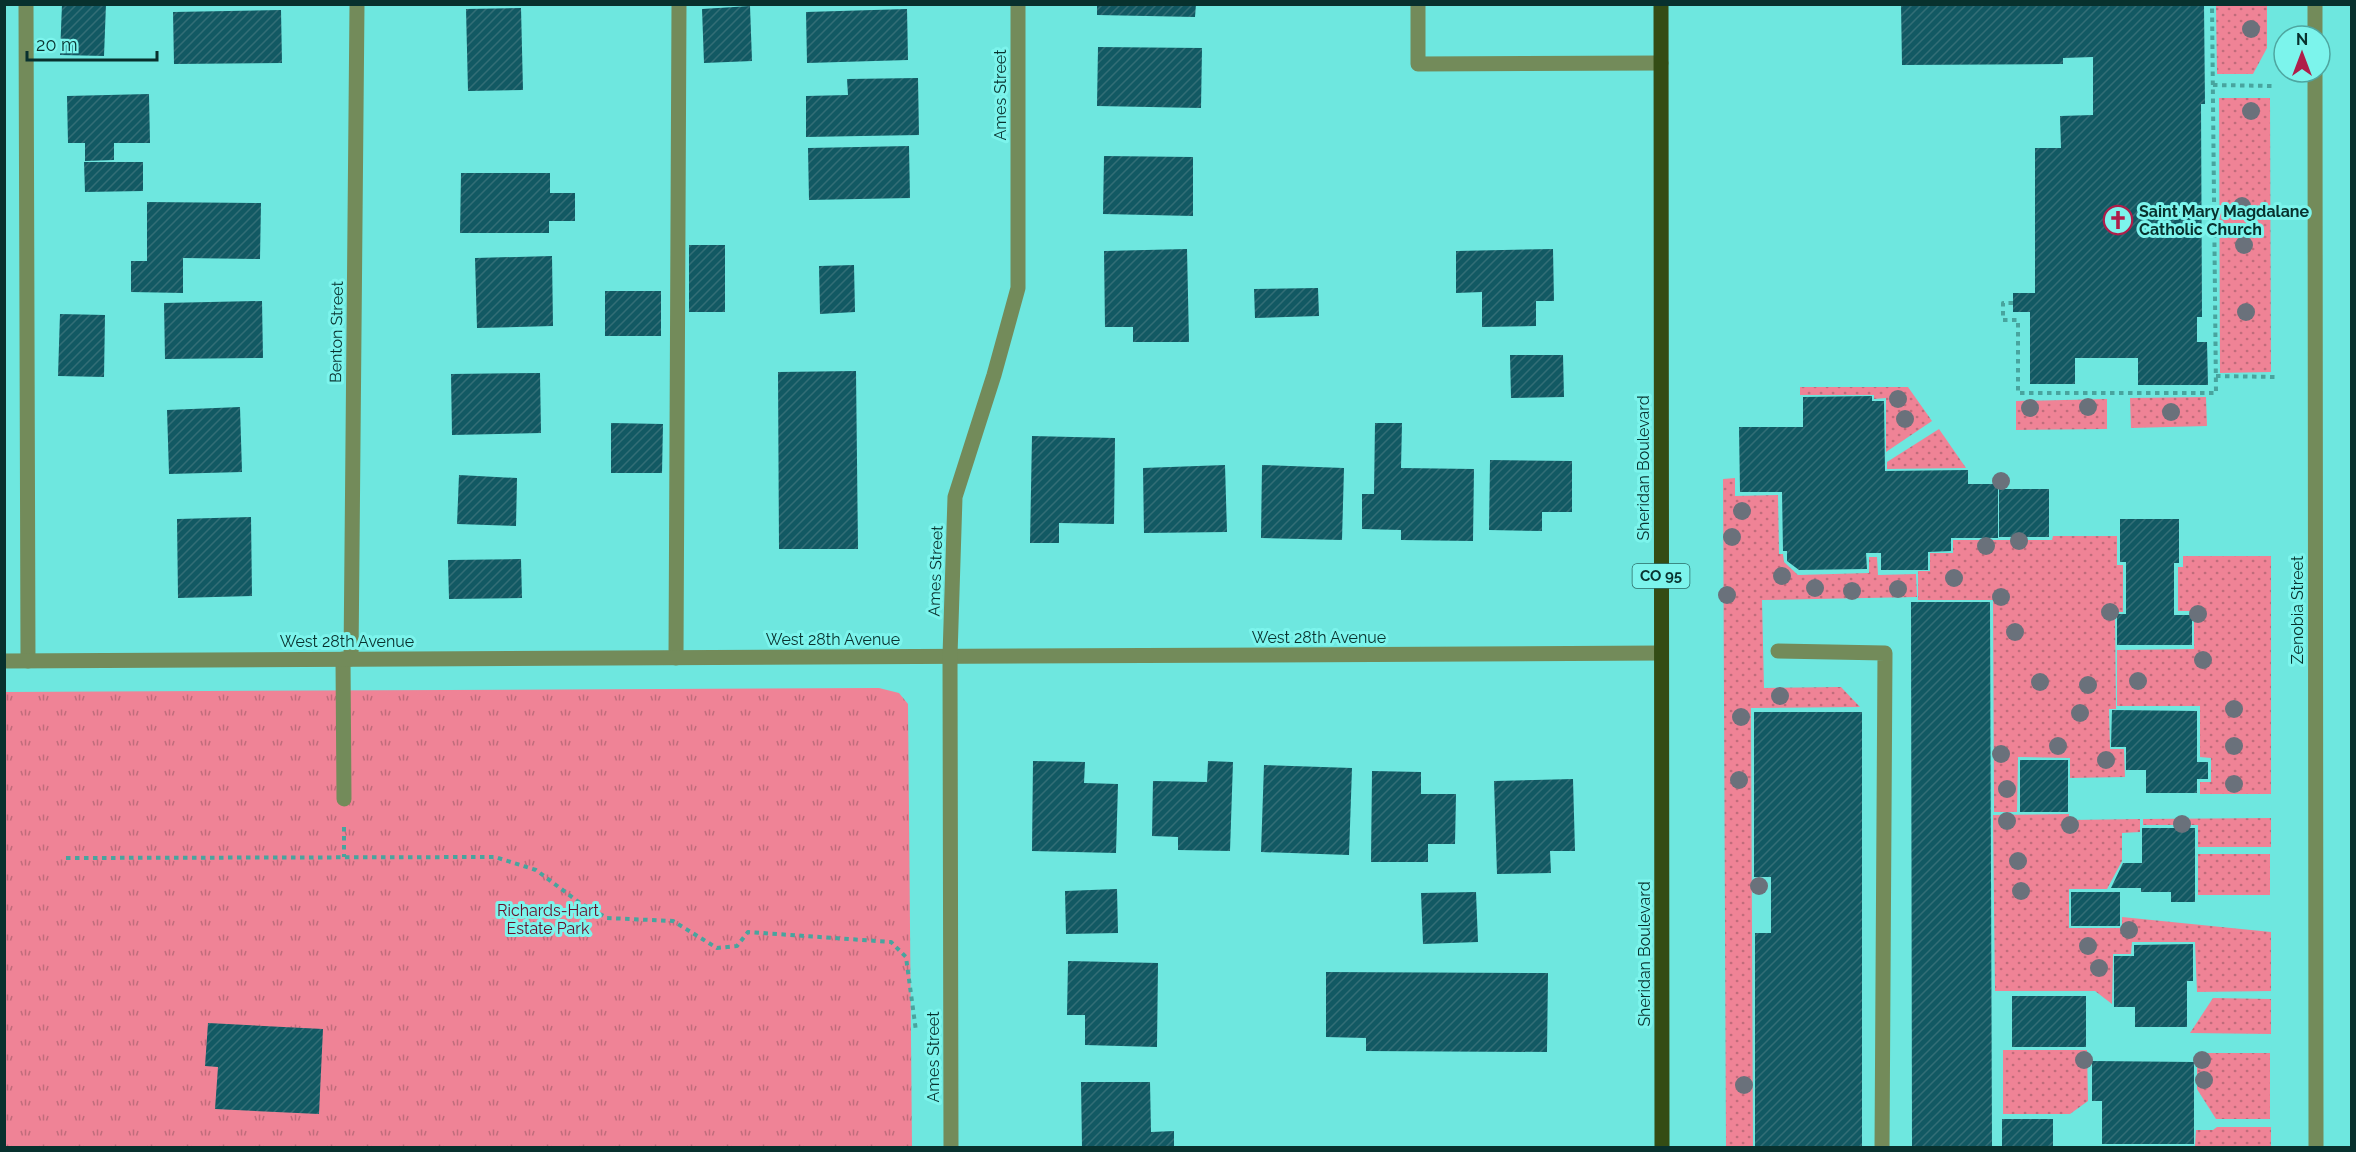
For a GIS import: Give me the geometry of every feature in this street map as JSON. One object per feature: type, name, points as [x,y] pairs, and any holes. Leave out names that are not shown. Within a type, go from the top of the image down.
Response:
[{"type":"main road","name":"Sheridan Boulevard","points":[[1661,4],[1662,1148]]},
{"type":"street","points":[[26,4],[28,661]]},
{"type":"street","name":"Benton Street","points":[[344,799],[357,4]]},
{"type":"street","points":[[676,658],[679,4]]},
{"type":"street","name":"Ames Street","points":[[951,1148],[950,656],[955,497],[994,375],[1018,288],[1018,4]]},
{"type":"street","points":[[1418,4],[1418,64],[1661,63]]},
{"type":"street","points":[[2315,4],[2315,24]]},
{"type":"street","name":"Zenobia Street","points":[[2315,84],[2316,1148]]},
{"type":"street","points":[[1778,651],[1885,653],[1882,1148]]},
{"type":"street","name":"West 28th Avenue","points":[[4,661],[1661,653]]},
{"type":"path","points":[[2013,303],[2003,303],[2003,320],[2018,320],[2018,393],[2216,393],[2212,4]]},
{"type":"path","points":[[2213,85],[2274,86]]},
{"type":"path","points":[[2216,376],[2276,376]]},
{"type":"path","points":[[66,858],[495,857],[537,870],[580,903],[607,918],[673,921],[717,948],[737,946],[748,932],[891,942],[906,957],[916,1031]]},
{"type":"green space","points":[[2216,5],[2267,5],[2267,48],[2253,74],[2217,74]]},
{"type":"green space","points":[[2219,98],[2270,98],[2271,372],[2220,373]]},
{"type":"green space","points":[[1800,387],[1908,387],[1932,421],[1886,452],[1886,398],[1874,399],[1874,395],[1800,395]]},
{"type":"green space","points":[[2206,397],[2207,426],[2131,428],[2130,398]]},
{"type":"green space","points":[[2107,399],[2107,429],[2016,430],[2016,401]]},
{"type":"green space","points":[[1939,429],[1966,468],[1887,469],[1887,462]]},
{"type":"green space","points":[[1735,478],[1735,496],[1778,495],[1779,554],[1783,554],[1784,562],[1798,575],[1869,573],[1869,557],[1877,557],[1878,575],[1916,574],[1917,597],[1762,600],[1764,688],[1841,687],[1860,707],[1751,708],[1753,1148],[1726,1147],[1723,479]]},
{"type":"green space","points":[[2053,536],[2117,536],[2117,565],[2123,565],[2123,612],[2115,612],[2116,709],[2109,709],[2110,749],[2124,749],[2125,777],[2070,778],[2070,758],[2018,757],[2017,812],[1994,812],[1993,600],[1918,600],[1918,571],[1930,571],[1930,553],[1953,553],[1953,540],[2052,540]]},
{"type":"green space","points":[[2183,556],[2271,556],[2271,794],[2200,794],[2200,782],[2211,782],[2211,758],[2200,757],[2200,706],[2117,706],[2117,650],[2194,649],[2194,611],[2178,611],[2178,567],[2183,567]]},
{"type":"green space","name":"Richards-Hart Estate Park","points":[[879,688],[899,693],[908,704],[912,1147],[5,1147],[4,692]]},
{"type":"green space","points":[[2069,814],[2069,820],[2140,819],[2140,832],[2122,833],[2122,861],[2107,889],[2069,889],[2069,928],[2122,928],[2122,917],[2271,932],[2271,991],[2197,992],[2195,942],[2132,942],[2131,954],[2113,954],[2112,1004],[2095,991],[1995,991],[1993,815]]},
{"type":"green space","points":[[2271,818],[2271,847],[2198,847],[2198,825],[2143,825],[2143,819]]},
{"type":"green space","points":[[2198,854],[2270,854],[2270,895],[2198,895]]},
{"type":"green space","points":[[2213,998],[2271,999],[2271,1034],[2190,1033]]},
{"type":"green space","points":[[2003,1050],[2087,1050],[2088,1101],[2070,1114],[2003,1114]]},
{"type":"green space","points":[[2197,1053],[2270,1053],[2270,1119],[2216,1119],[2197,1089]]},
{"type":"green space","points":[[2217,1127],[2271,1127],[2271,1147],[2141,1146],[2195,1146],[2196,1130],[2213,1130]]},
{"type":"building","points":[[62,4],[106,4],[104,56],[60,55]]},
{"type":"building","points":[[1097,4],[1196,4],[1195,17],[1097,15]]},
{"type":"building","name":"Saint Mary Magdalane Catholic Church","points":[[1901,5],[2204,5],[2205,104],[2201,104],[2202,317],[2197,317],[2197,342],[2207,342],[2208,385],[2138,385],[2138,358],[2075,358],[2075,384],[2030,384],[2030,312],[2013,312],[2013,293],[2035,293],[2035,148],[2061,148],[2060,116],[2093,115],[2093,57],[2063,58],[2063,64],[1902,65]]},
{"type":"building","points":[[750,6],[752,61],[704,63],[702,9]]},
{"type":"building","points":[[521,8],[523,90],[468,91],[466,9]]},
{"type":"building","points":[[907,9],[908,60],[807,63],[806,12]]},
{"type":"building","points":[[281,10],[282,63],[174,64],[173,12]]},
{"type":"building","points":[[1098,47],[1202,48],[1201,108],[1097,106]]},
{"type":"building","points":[[918,78],[919,135],[806,137],[806,96],[848,95],[847,79]]},
{"type":"building","points":[[149,94],[150,143],[114,143],[114,160],[85,161],[85,143],[68,143],[67,96]]},
{"type":"building","points":[[909,146],[910,198],[809,200],[808,148]]},
{"type":"building","points":[[1104,156],[1193,157],[1193,216],[1103,214]]},
{"type":"building","points":[[84,162],[143,162],[143,191],[85,192]]},
{"type":"building","points":[[461,173],[550,173],[550,193],[575,193],[575,221],[549,221],[549,233],[460,233]]},
{"type":"building","points":[[147,202],[261,203],[260,259],[183,258],[183,293],[131,292],[131,261],[147,261]]},
{"type":"building","points":[[689,245],[725,245],[725,312],[689,312]]},
{"type":"building","points":[[1187,249],[1189,342],[1133,342],[1133,327],[1105,327],[1104,251]]},
{"type":"building","points":[[1553,249],[1554,301],[1536,301],[1536,326],[1482,327],[1482,292],[1456,293],[1456,251]]},
{"type":"building","points":[[552,256],[553,326],[477,328],[475,258]]},
{"type":"building","points":[[854,265],[855,312],[820,314],[819,266]]},
{"type":"building","points":[[1318,288],[1319,316],[1255,318],[1254,289]]},
{"type":"building","points":[[605,291],[661,291],[661,336],[605,336]]},
{"type":"building","points":[[262,301],[263,358],[165,359],[164,303]]},
{"type":"building","points":[[60,314],[105,315],[104,377],[58,376]]},
{"type":"building","points":[[1510,355],[1563,355],[1564,397],[1511,398]]},
{"type":"building","points":[[856,371],[858,549],[779,549],[778,372]]},
{"type":"building","points":[[540,373],[541,433],[452,435],[451,374]]},
{"type":"building","points":[[1872,396],[1872,401],[1884,401],[1885,471],[1968,470],[1968,484],[1998,484],[1998,538],[1951,538],[1951,551],[1928,552],[1928,570],[1881,570],[1881,553],[1866,553],[1867,569],[1799,570],[1787,561],[1787,551],[1783,551],[1782,492],[1740,492],[1739,427],[1803,427],[1803,397]]},
{"type":"building","points":[[240,407],[242,472],[169,474],[167,410]]},
{"type":"building","points":[[611,423],[663,424],[662,473],[611,473]]},
{"type":"building","points":[[1375,423],[1402,423],[1401,468],[1474,469],[1473,541],[1401,540],[1401,530],[1362,529],[1362,494],[1374,494]]},
{"type":"building","points":[[1032,436],[1115,438],[1114,524],[1059,523],[1059,543],[1030,543]]},
{"type":"building","points":[[1490,460],[1572,461],[1572,512],[1542,512],[1542,531],[1489,530]]},
{"type":"building","points":[[1225,465],[1227,532],[1144,533],[1143,468]]},
{"type":"building","points":[[1262,465],[1344,468],[1342,540],[1261,538]]},
{"type":"building","points":[[459,475],[517,478],[516,526],[457,524]]},
{"type":"building","points":[[1999,489],[2049,489],[2049,537],[1999,537]]},
{"type":"building","points":[[251,517],[252,596],[178,598],[177,519]]},
{"type":"building","points":[[2120,519],[2179,519],[2179,563],[2174,563],[2174,615],[2192,615],[2192,645],[2117,645],[2117,614],[2126,614],[2126,562],[2120,562]]},
{"type":"building","points":[[521,559],[522,598],[449,599],[448,560]]},
{"type":"building","points":[[1911,602],[1990,602],[1992,1148],[1912,1148]]},
{"type":"building","points":[[2112,710],[2197,711],[2197,762],[2208,762],[2208,779],[2197,779],[2197,793],[2146,793],[2146,770],[2126,770],[2126,747],[2111,747]]},
{"type":"building","points":[[1754,712],[1862,712],[1862,1148],[1755,1148],[1755,933],[1771,933],[1771,877],[1754,877]]},
{"type":"building","points":[[2020,760],[2068,760],[2068,812],[2020,812]]},
{"type":"building","points":[[1033,761],[1085,762],[1084,783],[1118,784],[1116,853],[1032,851]]},
{"type":"building","points":[[1208,761],[1233,762],[1230,851],[1178,850],[1178,837],[1152,836],[1153,781],[1207,782]]},
{"type":"building","points":[[1264,765],[1352,768],[1349,855],[1261,852]]},
{"type":"building","points":[[1372,771],[1421,772],[1421,794],[1456,794],[1455,844],[1428,844],[1428,862],[1371,862]]},
{"type":"building","points":[[1573,779],[1575,851],[1550,851],[1551,873],[1497,874],[1494,781]]},
{"type":"building","points":[[2142,828],[2195,828],[2195,902],[2171,902],[2171,892],[2141,892],[2141,888],[2111,888],[2123,863],[2142,863]]},
{"type":"building","points":[[1117,889],[1118,933],[1066,934],[1065,891]]},
{"type":"building","points":[[1476,892],[1478,942],[1423,944],[1421,893]]},
{"type":"building","points":[[2071,892],[2120,892],[2120,926],[2071,926]]},
{"type":"building","points":[[2193,944],[2193,981],[2187,981],[2187,1027],[2135,1027],[2135,1007],[2114,1007],[2114,956],[2134,956],[2134,945]]},
{"type":"building","points":[[1068,961],[1158,963],[1157,1047],[1085,1045],[1085,1015],[1067,1015]]},
{"type":"building","points":[[1326,972],[1548,973],[1547,1052],[1366,1051],[1366,1038],[1326,1037]]},
{"type":"building","points":[[2012,996],[2086,996],[2086,1047],[2012,1047]]},
{"type":"building","points":[[208,1023],[323,1029],[319,1114],[215,1109],[218,1067],[205,1066]]},
{"type":"building","points":[[2092,1061],[2194,1062],[2194,1144],[2102,1144],[2102,1101],[2092,1101]]},
{"type":"building","points":[[1081,1082],[1150,1082],[1151,1132],[1174,1131],[1174,1148],[1082,1148]]},
{"type":"building","points":[[2002,1119],[2053,1119],[2053,1148],[2002,1148]]},
{"type":"place","name":"Saint Mary Magdalane Catholic Church","points":[[2118,220]]}]
